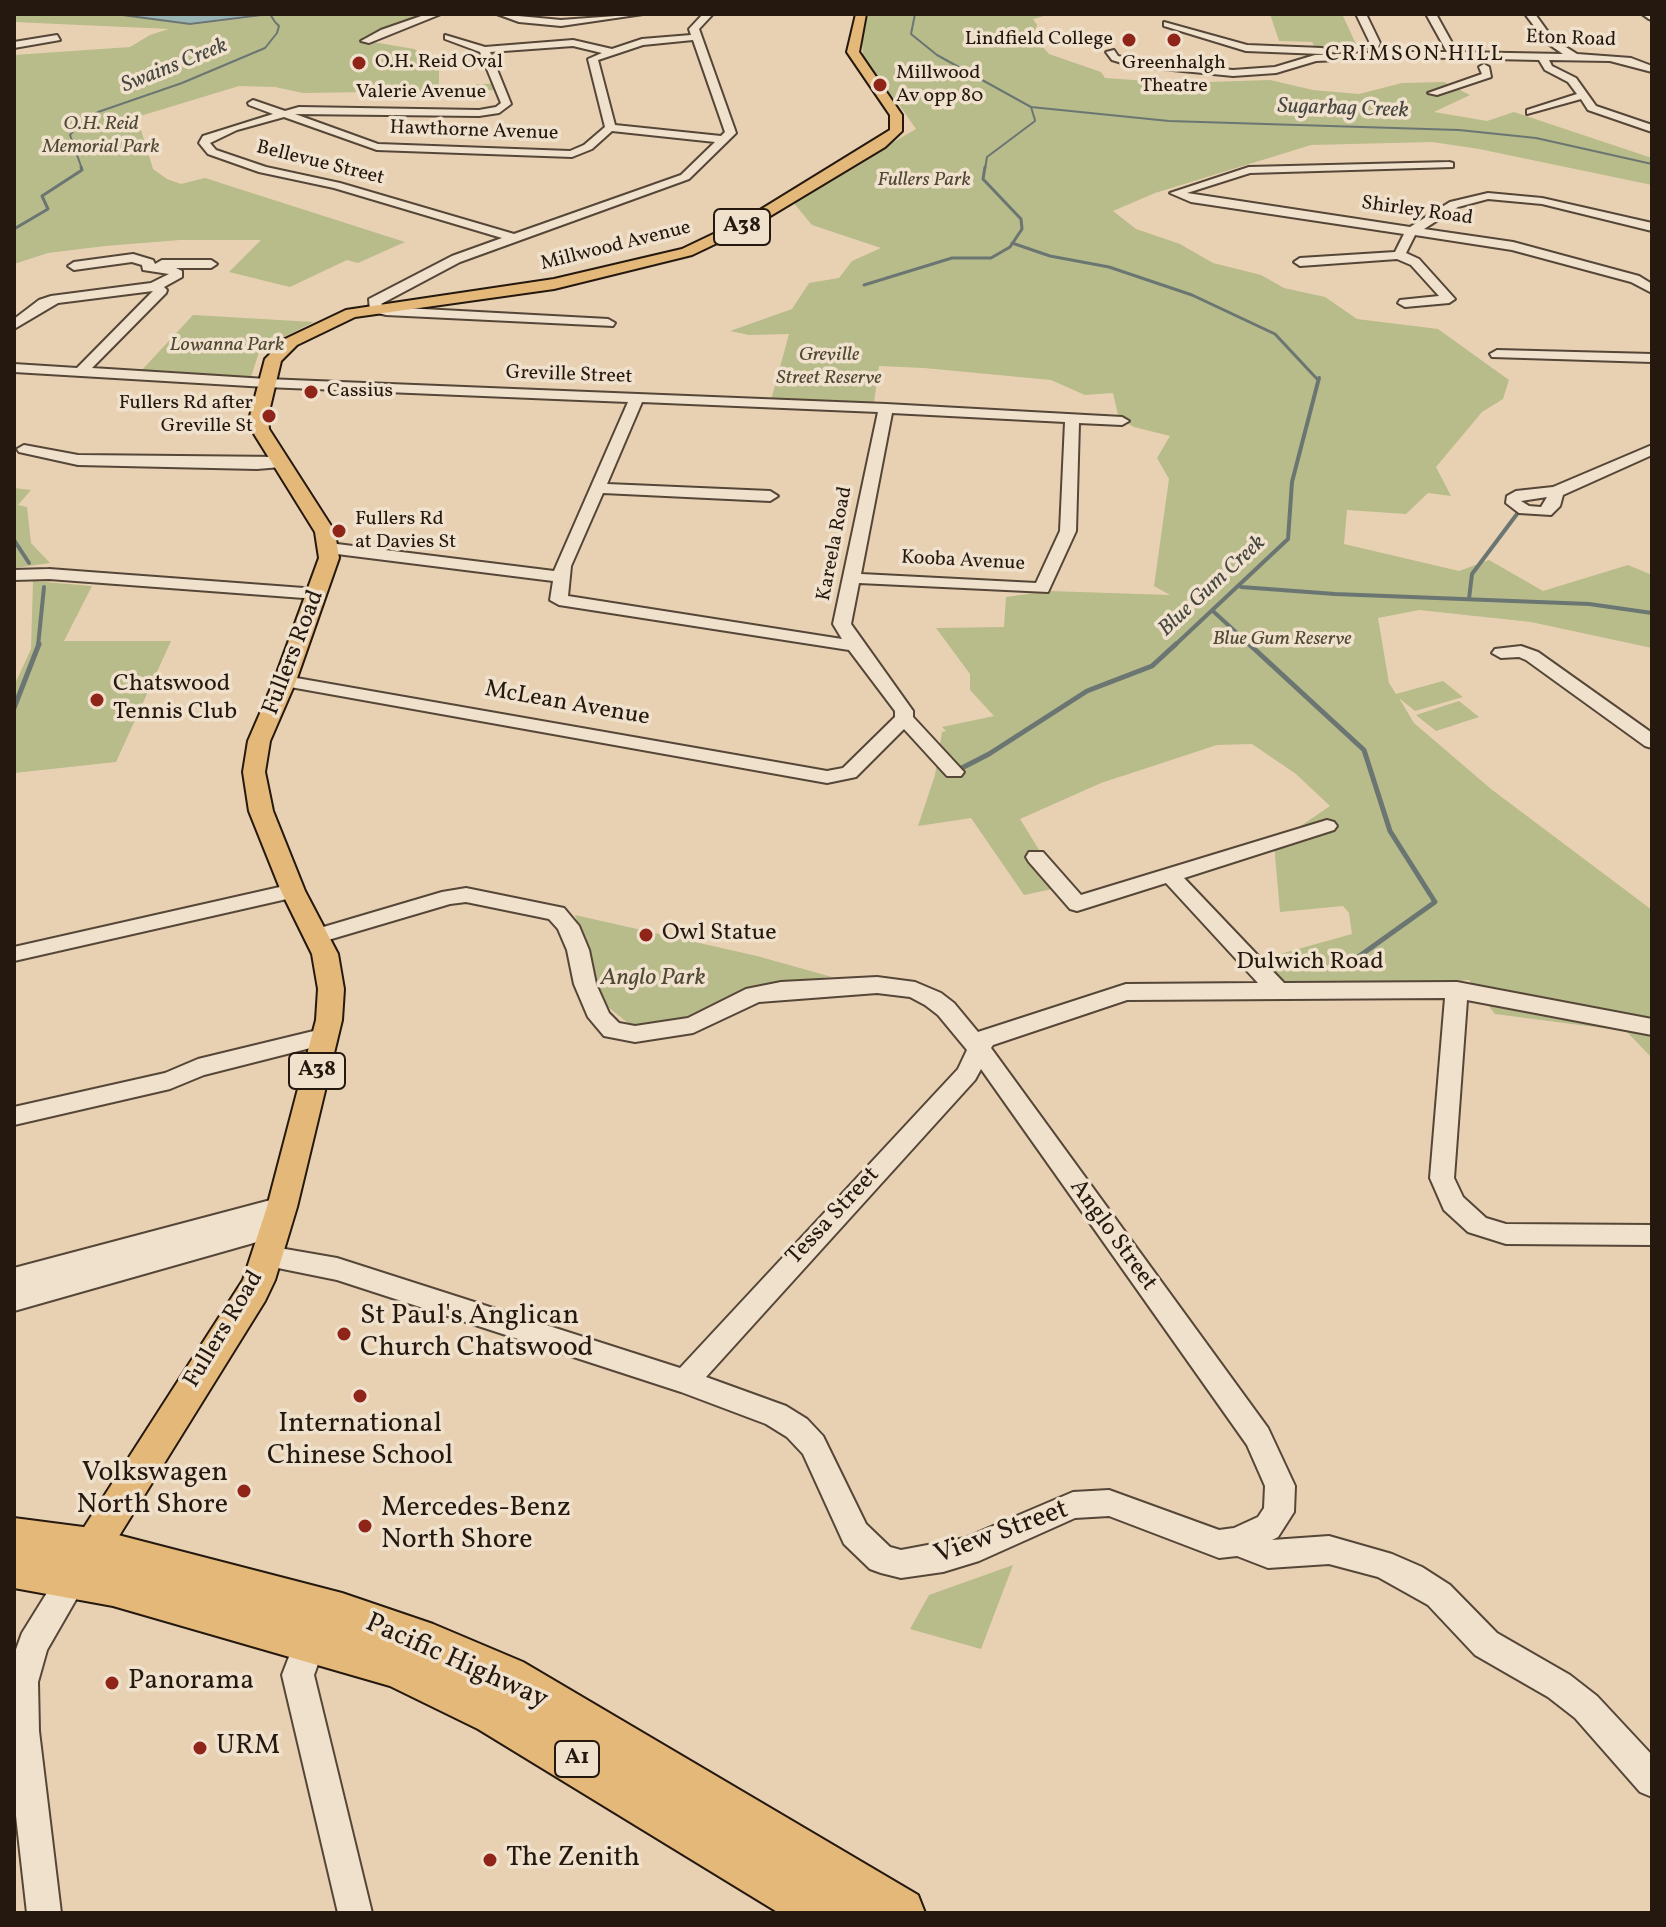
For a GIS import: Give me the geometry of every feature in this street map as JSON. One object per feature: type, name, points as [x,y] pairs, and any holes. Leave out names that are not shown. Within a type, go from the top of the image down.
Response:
[{"type":"highway","name":"Pacific Highway","points":[[14,1538],[398,1666],[495,1712],[826,1913]]},
{"type":"highway","name":"Pacific Highway","points":[[14,1567],[83,1562],[342,1614],[433,1646],[507,1678],[900,1913]]},
{"type":"main road","name":"Millwood Avenue","points":[[375,308],[566,281],[687,252],[752,221],[880,144],[896,131],[896,115],[853,52],[861,14]]},
{"type":"main road","name":"A38","points":[[329,548],[324,531],[258,423],[273,359],[286,345],[346,315],[375,308]]},
{"type":"main road","name":"Fullers Road","points":[[83,1562],[249,1301],[275,1230],[326,1036],[331,989],[325,954],[293,891],[261,811],[254,772],[259,741],[327,570],[329,548]]},
{"type":"street","points":[[366,41],[436,14]]},
{"type":"street","points":[[502,14],[528,21],[561,23],[638,14]]},
{"type":"street","points":[[608,323],[386,311],[375,308],[374,302],[430,271],[513,238],[682,179],[731,133],[694,27],[708,14]]},
{"type":"street","points":[[1361,14],[1375,43],[1372,48],[1379,55]]},
{"type":"street","points":[[1431,14],[1453,54]]},
{"type":"street","points":[[1530,14],[1550,41],[1574,57]]},
{"type":"street","points":[[1167,24],[1246,48],[1318,51],[1343,56]]},
{"type":"street","name":"Valerie Avenue","points":[[283,113],[308,110],[495,112],[506,104],[484,50],[448,37]]},
{"type":"street","points":[[697,37],[642,42],[592,61],[610,128],[724,140]]},
{"type":"street","points":[[14,45],[57,38]]},
{"type":"street","points":[[484,50],[573,43],[612,52]]},
{"type":"street","name":"Eton Road","points":[[1111,52],[1115,58],[1132,63],[1233,73],[1276,70],[1311,59],[1343,56],[1453,54],[1622,59],[1652,69]]},
{"type":"street","points":[[1543,57],[1548,68],[1569,78],[1592,108],[1652,129]]},
{"type":"street","points":[[1433,93],[1487,75],[1484,69],[1462,69]]},
{"type":"street","points":[[1531,112],[1581,96]]},
{"type":"street","name":"Hawthorne Avenue","points":[[253,103],[383,147],[572,154],[588,147],[610,128]]},
{"type":"street","name":"Bellevue Street","points":[[283,113],[210,137],[204,143],[212,152],[263,170],[336,185],[513,238]]},
{"type":"street","name":"Shirley Road","points":[[1449,165],[1249,170],[1178,190],[1177,195],[1513,246],[1635,279],[1652,289]]},
{"type":"street","points":[[1399,255],[1413,231],[1461,201],[1494,196],[1542,201],[1652,227]]},
{"type":"street","points":[[1300,262],[1399,255],[1415,262],[1449,299],[1405,303]]},
{"type":"street","points":[[74,266],[120,258],[149,263],[211,264]]},
{"type":"street","points":[[14,325],[44,303],[56,299],[154,287],[178,274],[169,269],[147,267],[149,263]]},
{"type":"street","points":[[1635,279],[1652,272]]},
{"type":"street","points":[[80,373],[161,290],[154,287]]},
{"type":"street","points":[[1497,354],[1652,358]]},
{"type":"street","name":"Greville Street","points":[[14,368],[266,383],[886,408],[1122,421]]},
{"type":"street","points":[[637,398],[561,576],[559,600],[838,645],[854,644]]},
{"type":"street","name":"Kareela Road","points":[[886,408],[842,624],[904,711],[904,718],[954,772]]},
{"type":"street","name":"Kooba Avenue","points":[[850,578],[1042,588],[1068,531],[1072,419]]},
{"type":"street","points":[[24,449],[78,460],[281,462]]},
{"type":"street","points":[[1556,492],[1652,449]]},
{"type":"street","points":[[599,488],[770,496]]},
{"type":"street","points":[[329,548],[541,577],[561,576]]},
{"type":"street","points":[[14,575],[63,575],[317,594]]},
{"type":"street","points":[[1501,653],[1521,651],[1532,656],[1652,742]]},
{"type":"street","name":"McLean Avenue","points":[[285,681],[812,775],[839,776],[849,773],[904,718]]},
{"type":"street","points":[[1036,857],[1077,904],[1327,826]]},
{"type":"street","points":[[1170,875],[1277,989]]},
{"type":"street","points":[[14,954],[293,891]]},
{"type":"street","name":"Anglo Street","points":[[318,936],[449,897],[466,895],[556,913],[568,926],[578,950],[585,984],[599,1017],[612,1030],[635,1034],[693,1025],[754,995],[852,984],[915,990],[933,999],[946,1009],[979,1049],[1258,1437],[1272,1462],[1280,1486],[1279,1512],[1268,1527],[1237,1542]]},
{"type":"street","points":[[1457,990],[1442,1178],[1453,1203],[1477,1225],[1506,1234],[1652,1235]]},
{"type":"street","name":"Dulwich Road","points":[[979,1049],[984,1039],[1126,992],[1457,990],[1652,1027]]},
{"type":"street","points":[[14,1116],[170,1080],[198,1068],[326,1036]]},
{"type":"street","name":"Tessa Street","points":[[685,1381],[967,1074],[979,1049]]},
{"type":"street","points":[[14,1101],[118,1076]]},
{"type":"street","points":[[14,1279],[275,1230]]},
{"type":"street","points":[[14,1300],[275,1230]]},
{"type":"street","name":"View Street","points":[[275,1230],[337,1269],[685,1381],[776,1415],[797,1428],[813,1445],[828,1470],[855,1534],[881,1559],[901,1564],[943,1558],[968,1551],[1073,1505],[1109,1503],[1219,1544],[1237,1542],[1268,1554],[1313,1550],[1351,1555],[1411,1577],[1439,1595],[1486,1644],[1559,1686],[1586,1707],[1652,1780]]},
{"type":"street","points":[[44,1913],[23,1731],[22,1682],[33,1644],[83,1562]]},
{"type":"street","points":[[311,1639],[298,1675],[355,1913]]},
{"type":"green space","name":"O.H. Reid Memorial Park","points":[[14,14],[115,14],[191,25],[278,14],[436,14],[367,41],[414,49],[439,63],[439,87],[499,83],[501,90],[303,93],[275,87],[239,86],[137,117],[153,169],[167,179],[181,184],[205,178],[405,242],[358,263],[347,260],[290,287],[229,272],[261,240],[180,240],[105,246],[48,253],[14,264],[14,55],[130,47],[150,35],[169,29],[14,22]]},
{"type":"green space","points":[[868,14],[1051,14],[1033,19],[1037,25],[1033,36],[1049,54],[1101,72],[1105,78],[1177,83],[1270,80],[1313,90],[1359,94],[1402,83],[1444,82],[1470,95],[1434,112],[1487,121],[1514,112],[1652,158],[1652,185],[1432,142],[1311,145],[1155,193],[1113,211],[1136,229],[1180,244],[1213,263],[1261,275],[1284,288],[1325,297],[1357,319],[1438,329],[1509,380],[1503,399],[1482,412],[1436,467],[1451,496],[1428,493],[1406,514],[1347,510],[1344,544],[1459,571],[1489,560],[1543,591],[1628,565],[1652,575],[1652,648],[1531,622],[1419,610],[1378,618],[1389,683],[1396,694],[1443,681],[1463,697],[1415,711],[1399,698],[1414,723],[1491,789],[1652,910],[1652,1058],[1626,1031],[1495,1014],[1469,980],[1279,994],[1269,957],[1352,934],[1349,913],[1343,906],[1280,912],[1274,844],[1330,806],[1296,774],[1252,744],[1217,745],[1101,783],[1020,819],[1062,887],[1024,895],[971,818],[918,826],[935,775],[942,732],[946,731],[942,727],[994,716],[970,690],[970,674],[936,628],[1004,627],[1006,597],[1049,591],[1170,595],[1154,586],[1169,479],[1157,458],[1170,436],[1134,427],[1119,419],[1113,393],[1085,395],[1051,380],[924,368],[879,366],[874,403],[771,400],[789,334],[749,335],[730,331],[792,309],[809,283],[839,278],[852,261],[881,248],[812,225],[792,201],[916,129],[873,75],[863,55],[861,30]]},
{"type":"green space","points":[[1270,14],[1342,14],[1356,44],[1315,47],[1312,42],[1279,41]]},
{"type":"green space","name":"Lowanna Park","points":[[193,315],[314,322],[260,349],[251,377],[141,371]]},
{"type":"green space","points":[[14,488],[31,490],[18,505],[27,507],[31,543],[50,563],[14,568]]},
{"type":"green space","points":[[33,581],[92,586],[64,641],[171,641],[116,762],[14,773],[14,686],[31,649]]},
{"type":"green space","points":[[1459,701],[1479,717],[1436,731],[1416,715]]},
{"type":"green space","name":"Anglo Park","points":[[575,915],[757,956],[832,977],[783,981],[706,1014],[665,1026],[633,1027],[608,1007],[602,996]]},
{"type":"green space","points":[[1013,1565],[981,1649],[910,1629],[929,1595]]},
{"type":"water","points":[[115,14],[270,14],[190,24]]},
{"type":"waterway","name":"Swains Creek","points":[[270,14],[275,22]]},
{"type":"waterway","name":"Blue Gum Creek","points":[[915,14],[911,34],[937,55],[1031,107]]},
{"type":"waterway","name":"Swains Creek","points":[[82,169],[70,135],[80,123],[98,112],[182,83],[265,48],[277,33],[279,26],[276,23]]},
{"type":"waterway","name":"Sugarbag Creek","points":[[1031,107],[1169,121],[1459,130],[1536,138],[1652,164]]},
{"type":"waterway","name":"Blue Gum Creek","points":[[1031,107],[1035,120]]},
{"type":"waterway","name":"Blue Gum Creek","points":[[985,169],[987,157],[1035,121]]},
{"type":"waterway","name":"Swains Creek","points":[[14,229],[48,209],[42,196],[82,170],[81,167]]},
{"type":"waterway","name":"Blue Gum Creek","points":[[985,167],[983,179],[1021,219],[1022,229],[1013,243]]},
{"type":"waterway","points":[[864,285],[952,258],[991,258],[1013,243]]},
{"type":"waterway","name":"Blue Gum Creek","points":[[1013,243],[1050,256],[1109,267],[1192,295],[1275,334],[1318,380]]},
{"type":"waterway","name":"Blue Gum Creek","points":[[1174,646],[1288,539],[1292,482],[1319,378]]},
{"type":"waterway","points":[[1469,599],[1472,574],[1520,510]]},
{"type":"waterway","name":"Swains Creek","points":[[14,540],[29,563]]},
{"type":"waterway","points":[[38,646],[44,587]]},
{"type":"waterway","points":[[1241,587],[1335,594],[1589,604],[1652,613]]},
{"type":"waterway","points":[[1214,612],[1251,646]]},
{"type":"waterway","points":[[14,708],[39,644]]},
{"type":"waterway","name":"Blue Gum Creek","points":[[956,771],[989,754],[1087,691],[1152,666],[1176,644]]},
{"type":"waterway","points":[[1249,644],[1364,750],[1390,831],[1435,902],[1344,967]]},
{"type":"place","name":"Lindfield College","points":[[1129,40]]},
{"type":"place","name":"Greenhalgh Theatre","points":[[1174,40]]},
{"type":"place","name":"O.H. Reid Oval","points":[[359,63]]},
{"type":"place","name":"Millwood Av opp 80","points":[[880,85]]},
{"type":"place","name":"Cassius","points":[[311,392]]},
{"type":"place","name":"Fullers Rd after Greville St","points":[[269,416]]},
{"type":"place","name":"Fullers Rd at Davies St","points":[[339,531]]},
{"type":"place","name":"Chatswood Tennis Club","points":[[97,700]]},
{"type":"place","name":"Owl Statue","points":[[646,935]]},
{"type":"place","name":"St Paul's Anglican Church Chatswood","points":[[344,1334]]},
{"type":"place","name":"International Chinese School","points":[[360,1396]]},
{"type":"place","name":"Volkswagen North Shore","points":[[244,1491]]},
{"type":"place","name":"Mercedes-Benz North Shore","points":[[365,1526]]},
{"type":"place","name":"Panorama","points":[[112,1683]]},
{"type":"place","name":"URM","points":[[200,1748]]},
{"type":"place","name":"The Zenith","points":[[490,1860]]},
{"type":"district","name":"CRIMSON HILL","points":[[1415,56]]},
{"type":"park label","name":"Fullers Park","points":[[924,181]]},
{"type":"park label","name":"Greville Street Reserve","points":[[829,368]]},
{"type":"park label","name":"Blue Gum Reserve","points":[[1282,640]]}]
